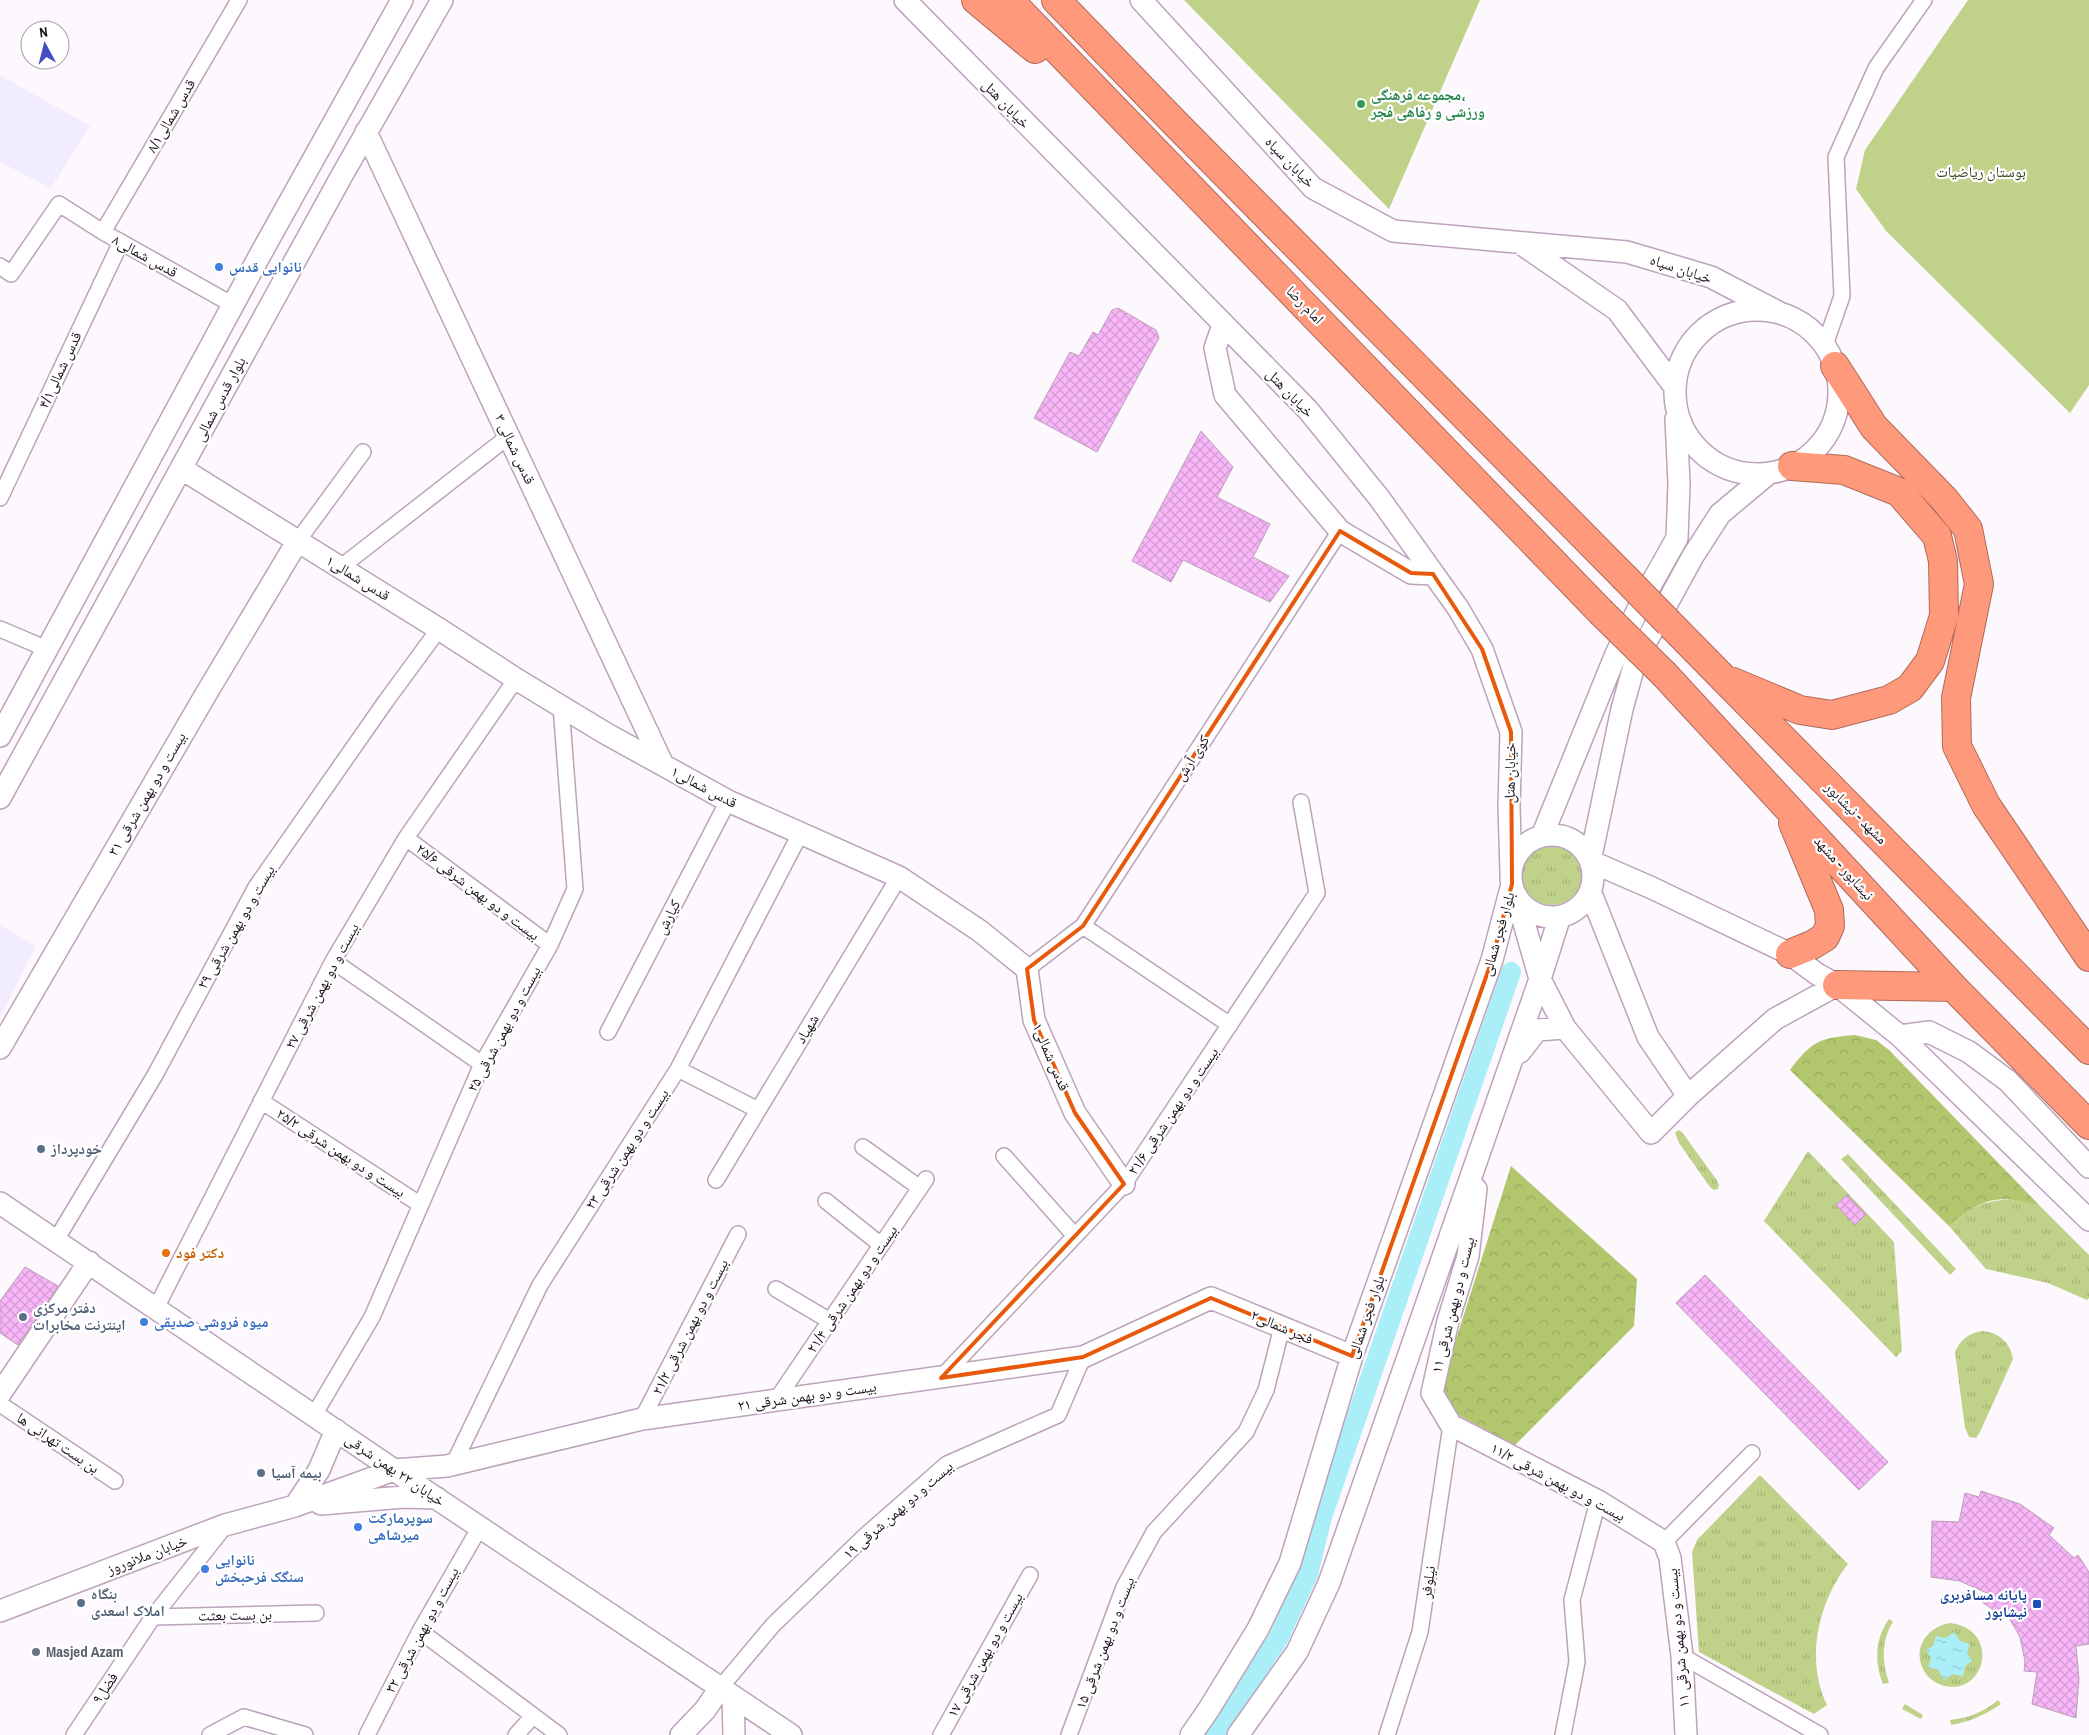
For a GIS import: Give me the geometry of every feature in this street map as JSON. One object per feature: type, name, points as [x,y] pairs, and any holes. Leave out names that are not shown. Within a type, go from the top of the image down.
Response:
[{"type":"highway","points":[[976,0],[1150,144]]},
{"type":"highway","name":"امام رضا","points":[[1009,0],[1600,611]]},
{"type":"highway","points":[[1056,0],[1175,123]]},
{"type":"highway","points":[[1076,0],[1175,123]]},
{"type":"highway","name":"مشهد - نیشابور","points":[[1175,123],[2089,1050]]},
{"type":"highway","points":[[1830,355],[1874,427],[1945,500],[1968,529],[1979,584],[1956,698],[1957,746],[1986,805],[2089,957]]},
{"type":"highway","points":[[1723,677],[1800,710],[1832,715],[1889,700],[1910,688],[1930,661],[1944,616],[1943,561],[1938,536],[1899,492],[1844,470],[1781,470]]},
{"type":"highway","name":"نیشابور - مشهد","points":[[1600,611],[1665,675],[1952,987],[2089,1124]]},
{"type":"highway","points":[[1785,804],[1829,910],[1830,926],[1825,937],[1812,945],[1790,954]]},
{"type":"highway","points":[[1837,985],[1952,987]]},
{"type":"street","name":"قدس شمالی۸/۱","points":[[103,232],[239,0]]},
{"type":"street","points":[[0,736],[233,305],[402,0]]},
{"type":"street","name":"بلوار قدس شمالی","points":[[0,798],[366,132],[442,0]]},
{"type":"street","name":"خیابان هتل","points":[[905,0],[1308,410],[1380,499],[1458,608],[1482,649],[1511,732],[1510,807],[1513,884]]},
{"type":"street","name":"خیابان سپاه","points":[[1141,0],[1313,188],[1394,231],[1627,252],[1710,277],[1778,312]]},
{"type":"street","points":[[1830,355],[1842,296],[1836,157],[1876,68],[1924,0]]},
{"type":"street","name":"قدس شمالی ۳","points":[[366,132],[663,765]]},
{"type":"street","name":"قدس شمالی۸","points":[[0,266],[11,274],[59,204],[103,232],[233,305]]},
{"type":"street","name":"قدس شمالی۴/۱","points":[[0,498],[121,242]]},
{"type":"street","name":"خیابان سپاه","points":[[1518,242],[1617,310],[1674,386]]},
{"type":"street","points":[[260,256],[289,272]]},
{"type":"street","points":[[1513,884],[1522,904],[1533,912],[1546,917],[1560,916],[1573,911],[1583,903],[1593,881],[1590,861],[1622,709],[1635,662],[1693,556],[1720,514],[1781,470],[1812,453],[1827,435],[1837,413],[1840,390],[1830,355],[1804,324],[1778,312],[1754,309],[1730,314],[1708,325],[1691,341],[1679,362],[1674,386],[1679,484],[1677,538],[1645,595],[1616,654],[1542,836]]},
{"type":"street","points":[[1223,325],[1216,348],[1225,395],[1340,531],[1411,573],[1433,574]]},
{"type":"street","points":[[1676,409],[1688,438],[1710,460],[1738,472],[1781,470]]},
{"type":"street","points":[[341,567],[509,436]]},
{"type":"street","points":[[297,542],[363,452]]},
{"type":"street","name":"قدس شمالی۱","points":[[182,469],[561,706],[728,801],[899,877],[980,931],[1027,969],[1034,1020],[1075,1113],[1124,1184]]},
{"type":"street","name":"کوی آرش","points":[[1027,969],[1084,926],[1340,531]]},
{"type":"street","name":"بیست و دو بهمن شرقی ۳۱","points":[[0,1048],[152,786],[297,542]]},
{"type":"street","points":[[64,618],[91,634]]},
{"type":"street","points":[[0,629],[47,648]]},
{"type":"street","name":"بیست و دو بهمن شرقی ۲۹","points":[[56,1240],[155,1075],[256,887],[386,701],[440,629]]},
{"type":"street","name":"بیست و دو بهمن شرقی ۲۷","points":[[156,1308],[333,961],[406,838],[516,679]]},
{"type":"street","name":"بیست و دو بهمن شرقی ۲۵","points":[[314,1415],[372,1317],[482,1064],[550,945],[575,889],[561,706]]},
{"type":"street","name":"کیارش","points":[[608,1032],[728,801]]},
{"type":"street","name":"بیست و دو بهمن شرقی ۲۱/۶","points":[[941,1378],[1124,1184],[1317,893],[1301,802]]},
{"type":"street","name":"بیست و دو بهمن شرقی ۲۳","points":[[453,1465],[540,1286],[678,1069],[800,834]]},
{"type":"street","points":[[1837,985],[1775,1019],[1688,1096],[1651,1133],[1564,1028],[1540,979],[1513,884],[1514,861],[1530,841],[1542,836],[1554,835],[1566,838],[1576,843],[1590,861],[1652,888],[1790,954],[1817,974],[1837,985],[1900,1036],[2089,1220]]},
{"type":"street","name":"بیست و دو بهمن شرقی ۲۵/۶","points":[[406,838],[550,945]]},
{"type":"street","name":"شهیاد","points":[[716,1180],[899,877]]},
{"type":"street","name":"بلوار فجر شمالی","points":[[1190,1735],[1209,1710],[1258,1630],[1290,1563],[1352,1356],[1492,960],[1513,884]]},
{"type":"street","points":[[1590,891],[1648,1037],[1688,1096]]},
{"type":"street","points":[[1238,1735],[1297,1652],[1329,1582],[1481,1149],[1507,1068],[1540,979],[1560,916]]},
{"type":"street","points":[[1084,926],[1230,1024]]},
{"type":"street","points":[[333,961],[482,1064]]},
{"type":"street","points":[[1507,1068],[1537,1030],[1564,1028]]},
{"type":"street","points":[[1900,1036],[1929,1032],[1969,1052],[2008,1081],[2089,1167]]},
{"type":"street","points":[[678,1069],[758,1110]]},
{"type":"street","name":"بیست و دو بهمن شرقی ۲۵/۲","points":[[261,1101],[421,1205]]},
{"type":"street","name":"بیست و دو بهمن شرقی ۲۱/۴","points":[[777,1400],[923,1183],[863,1147]]},
{"type":"street","name":"بیست و دو بهمن شرقی ۱۱","points":[[1451,1425],[1432,1393],[1448,1321],[1468,1256],[1481,1149]]},
{"type":"street","points":[[1004,1156],[1075,1236]]},
{"type":"street","points":[[826,1201],[881,1245]]},
{"type":"street","name":"خیابان ۲۲ بهمن شرقی","points":[[1,1204],[726,1692],[783,1733]]},
{"type":"street","name":"بیست و دو بهمن شرقی ۲۱/۲","points":[[642,1419],[738,1234]]},
{"type":"street","points":[[0,1394],[89,1262]]},
{"type":"street","points":[[776,1289],[830,1321]]},
{"type":"street","name":"فجر شمالی۲","points":[[1211,1298],[1352,1356]]},
{"type":"street","name":"بیست و دو بهمن شرقی ۲۱","points":[[394,1470],[453,1465],[642,1419],[1083,1357],[1211,1298]]},
{"type":"street","name":"بیست و دو بهمن شرقی ۱۵","points":[[1069,1735],[1124,1587],[1154,1532],[1246,1432],[1266,1390],[1282,1327]]},
{"type":"street","name":"بیست و دو بهمن شرقی ۱۹","points":[[726,1692],[773,1625],[866,1535],[947,1464],[1058,1415],[1083,1357]]},
{"type":"street","name":"بن بست تهرانی ها","points":[[0,1404],[115,1481]]},
{"type":"street","name":"بیست و دو بهمن شرقی ۱۱/۲","points":[[1451,1425],[1598,1501],[1664,1542]]},
{"type":"street","name":"نیلوفر","points":[[1386,1735],[1420,1632],[1451,1425]]},
{"type":"street","points":[[296,1506],[319,1470],[336,1430]]},
{"type":"street","points":[[1664,1542],[1752,1453]]},
{"type":"street","name":"خیابان ملانوروز","points":[[0,1613],[225,1526],[296,1506],[394,1470]]},
{"type":"street","points":[[296,1506],[403,1497],[437,1498]]},
{"type":"street","points":[[1563,1735],[1577,1662],[1572,1600],[1598,1501]]},
{"type":"street","name":"فضل۹","points":[[74,1735],[153,1617],[225,1526]]},
{"type":"street","name":"بیست و دو بهمن شرقی ۳۲","points":[[367,1735],[420,1631],[480,1527]]},
{"type":"street","name":"بیست و دو بهمن شرقی ۱۱","points":[[1664,1542],[1670,1558],[1682,1656],[1686,1735]]},
{"type":"street","name":"بیست و دو بهمن شرقی ۱۷","points":[[941,1735],[1030,1575]]},
{"type":"street","name":"بن بست بعثت","points":[[153,1617],[316,1613]]},
{"type":"street","points":[[420,1631],[559,1735]]},
{"type":"street","points":[[1682,1656],[1820,1735]]},
{"type":"street","points":[[684,1733],[705,1710],[726,1692]]},
{"type":"street","points":[[726,1692],[734,1735]]},
{"type":"street","points":[[516,1735],[532,1716]]},
{"type":"street","points":[[210,1735],[244,1717],[305,1735]]},
{"type":"highlighted area","points":[[1340,531],[1411,573],[1433,574],[1482,649],[1511,732],[1512,884],[1492,960],[1352,1356],[1211,1298],[1083,1357],[941,1378],[1124,1184],[1075,1113],[1034,1020],[1027,969],[1083,926]]},
{"type":"shaded area","points":[[0,75],[90,126],[51,188],[0,162]]},
{"type":"shaded area","points":[[0,925],[36,946],[0,1017]]},
{"type":"green space","name":"مجموعه فرهنگی، ورزشی و رفاهی فجر","points":[[1184,0],[1480,0],[1389,209]]},
{"type":"green space","name":"بوستان ریاضیات","points":[[1968,0],[2089,0],[2089,385],[2070,413],[1886,231],[1856,189],[1865,150]]},
{"type":"green space","points":[[1552,845],[1568,850],[1573,854],[1577,859],[1582,875],[1577,891],[1573,896],[1568,900],[1552,905],[1536,900],[1531,896],[1527,891],[1522,875],[1527,859],[1531,854],[1536,850]]},
{"type":"green space","points":[[1855,1035],[1876,1040],[1889,1050],[2040,1206],[2012,1200],[2001,1199],[1991,1201],[1972,1209],[1949,1226],[1790,1070],[1804,1053],[1817,1043],[1833,1038]]},
{"type":"green space","points":[[1678,1130],[1682,1132],[1716,1179],[1719,1185],[1718,1189],[1714,1190],[1710,1187],[1679,1143],[1675,1133]]},
{"type":"green space","points":[[1808,1151],[1894,1242],[1902,1351],[1896,1357],[1764,1221]]},
{"type":"green space","points":[[1848,1154],[1956,1269],[1950,1275],[1841,1159]]},
{"type":"green space","points":[[1511,1166],[1637,1279],[1634,1326],[1515,1445],[1451,1411],[1440,1390]]},
{"type":"green space","points":[[2015,1199],[2040,1206],[2089,1255],[2089,1298],[2087,1300],[2048,1283],[1986,1269],[1949,1226],[1979,1205]]},
{"type":"green space","points":[[1982,1331],[2003,1339],[2012,1353],[2013,1359],[1976,1438],[1969,1437],[1965,1428],[1955,1352],[1966,1338],[1973,1333]]},
{"type":"green space","points":[[1760,1475],[1848,1564],[1838,1579],[1822,1613],[1816,1651],[1820,1688],[1827,1705],[1814,1714],[1699,1652],[1692,1552],[1697,1540]]},
{"type":"green space","points":[[1889,1619],[1893,1622],[1886,1637],[1884,1659],[1889,1683],[1883,1684],[1878,1667],[1877,1651],[1881,1634]]},
{"type":"green space","points":[[1950,1623],[1966,1628],[1976,1637],[1982,1648],[1982,1660],[1978,1672],[1970,1681],[1959,1686],[1939,1684],[1926,1674],[1921,1665],[1920,1649],[1923,1641],[1934,1629]]},
{"type":"green space","points":[[1998,1700],[2001,1704],[1977,1718],[1951,1725],[1950,1720],[1976,1714]]},
{"type":"green space","points":[[1905,1704],[1923,1715],[1921,1719],[1902,1709]]},
{"type":"water","points":[[1954,1632],[1960,1641],[1970,1644],[1967,1653],[1972,1661],[1965,1666],[1963,1676],[1953,1674],[1944,1680],[1938,1670],[1928,1667],[1931,1658],[1926,1650],[1933,1646],[1936,1636],[1946,1638]]},
{"type":"building","points":[[1118,308],[1156,330],[1159,338],[1097,452],[1034,418],[1070,352],[1079,356],[1093,332],[1098,335],[1112,310]]},
{"type":"building","points":[[1201,431],[1233,467],[1217,497],[1270,524],[1253,557],[1289,576],[1270,602],[1183,560],[1171,582],[1132,561]]},
{"type":"building","points":[[1847,1195],[1866,1214],[1855,1225],[1836,1205]]},
{"type":"building","name":"دفتر مرکزی اینترنت مخابرات","points":[[25,1267],[58,1286],[18,1345],[0,1333],[0,1301]]},
{"type":"building","points":[[1705,1275],[1888,1462],[1859,1490],[1676,1303]]},
{"type":"building","name":"پایانه مسافربری نیشابور","points":[[1981,1491],[2020,1504],[2054,1528],[2049,1535],[2074,1558],[2078,1555],[2089,1572],[2089,1644],[2076,1646],[2079,1679],[2076,1718],[2032,1704],[2037,1672],[2024,1671],[2025,1661],[2020,1637],[2008,1616],[2002,1620],[1982,1602],[1989,1594],[1960,1581],[1931,1577],[1932,1521],[1959,1522],[1965,1493],[1979,1497]]},
{"type":"waterway","points":[[1214,1735],[1278,1639],[1308,1574],[1322,1517],[1511,972]]},
{"type":"place","name":"مجموعه فرهنگی، ورزشی و رفاهی فجر","points":[[1361,104]]},
{"type":"place","name":"نانوایی قدس","points":[[219,267]]},
{"type":"place","name":"خودپرداز","points":[[41,1149]]},
{"type":"place","name":"دکتر فود","points":[[166,1253]]},
{"type":"place","name":"دفتر مرکزی اینترنت مخابرات","points":[[23,1317]]},
{"type":"place","name":"میوه فروشی صدیقی","points":[[144,1322]]},
{"type":"place","name":"بیمه آسیا","points":[[261,1473]]},
{"type":"place","name":"سوپرمارکت میرشاهی","points":[[358,1527]]},
{"type":"place","name":"نانوایی سنگک فرحبخش","points":[[205,1569]]},
{"type":"place","name":"بنگاه املاک اسعدی","points":[[81,1603]]},
{"type":"place","name":"پایانه مسافربری نیشابور","points":[[2037,1604]]},
{"type":"place","name":"Masjed Azam","points":[[36,1652]]}]
